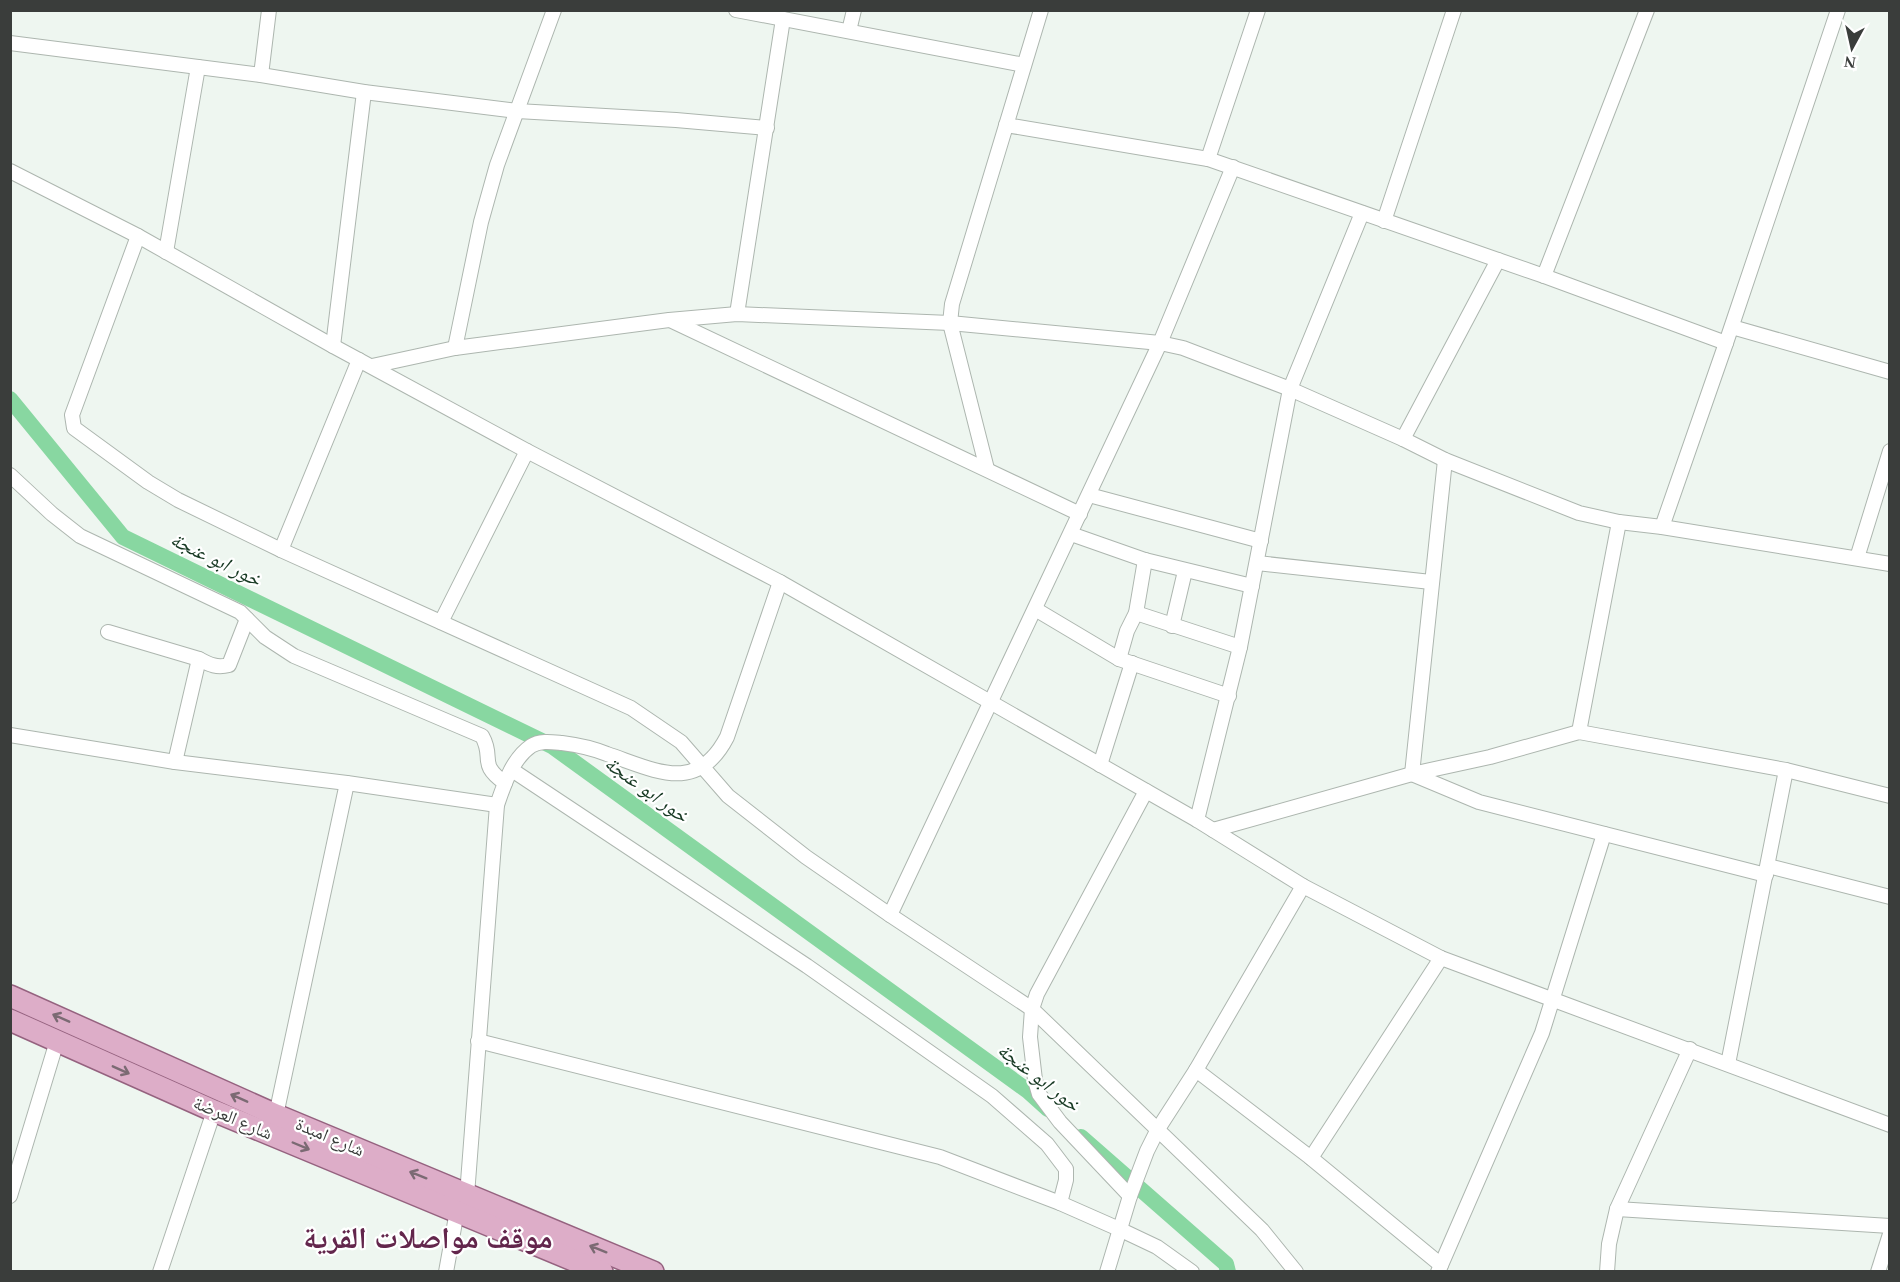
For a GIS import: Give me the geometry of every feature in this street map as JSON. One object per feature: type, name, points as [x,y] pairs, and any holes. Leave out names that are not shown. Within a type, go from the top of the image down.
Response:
[{"type":"main road","name":"شارع امبدة","points":[[10,996],[276,1115],[385,1171]]},
{"type":"main road","name":"شارع العرضة","points":[[10,1020],[214,1111],[385,1171],[462,1203]]},
{"type":"main road","points":[[462,1203],[602,1272]]},
{"type":"main road","points":[[462,1203],[652,1272]]},
{"type":"street","points":[[261,75],[269,10]]},
{"type":"street","points":[[455,348],[497,165],[554,10]]},
{"type":"street","points":[[736,10],[1024,64]]},
{"type":"street","points":[[849,31],[854,10]]},
{"type":"street","points":[[987,469],[951,323],[952,304],[1041,10]]},
{"type":"street","points":[[1208,159],[1258,10]]},
{"type":"street","points":[[1384,221],[1454,10]]},
{"type":"street","points":[[1544,276],[1647,10]]},
{"type":"street","points":[[1662,526],[1732,327],[1838,10]]},
{"type":"street","points":[[737,314],[783,19]]},
{"type":"street","points":[[10,43],[517,111],[676,120],[767,128]]},
{"type":"street","points":[[166,252],[198,67]]},
{"type":"street","points":[[333,346],[364,92]]},
{"type":"street","points":[[1006,125],[1208,159],[1544,276],[1726,343]]},
{"type":"street","points":[[890,915],[1160,343],[1233,167]]},
{"type":"street","points":[[10,171],[138,236],[526,451],[780,582],[1197,820],[1303,885],[1442,958],[1890,1125]]},
{"type":"street","points":[[1197,820],[1240,647],[1290,389],[1362,213]]},
{"type":"street","points":[[138,236],[72,415],[74,428],[148,482],[178,500],[281,550],[631,708],[681,742],[716,783],[741,807],[806,857],[1032,1009],[1262,1230],[1296,1272]]},
{"type":"street","points":[[1403,439],[1498,260]]},
{"type":"street","points":[[372,366],[455,348],[669,320],[737,314],[951,323],[1160,343],[1183,348],[1290,389],[1445,460],[1579,513],[1619,522],[1662,526],[1890,564]]},
{"type":"street","points":[[669,320],[1080,514]]},
{"type":"street","points":[[1732,327],[1890,372]]},
{"type":"street","points":[[281,550],[359,360]]},
{"type":"street","points":[[441,622],[526,451]]},
{"type":"street","points":[[1857,558],[1890,451]]},
{"type":"street","points":[[1412,774],[1445,460]]},
{"type":"street","points":[[10,475],[52,514],[80,536],[240,612],[265,637],[294,656],[482,736],[485,741],[489,768],[492,774],[505,783]]},
{"type":"street","points":[[1089,495],[1261,541]]},
{"type":"street","points":[[1579,732],[1619,522]]},
{"type":"street","points":[[1071,534],[1145,560],[1252,586]]},
{"type":"street","points":[[1100,765],[1126,661],[1127,631],[1136,613],[1145,560]]},
{"type":"street","points":[[1257,563],[1431,582]]},
{"type":"street","points":[[1172,626],[1185,571]]},
{"type":"street","points":[[446,1272],[462,1203],[497,805],[505,783],[516,761],[536,743],[552,742],[585,746],[668,774],[690,772],[703,766],[720,750],[727,737],[780,582]]},
{"type":"street","points":[[1035,609],[1126,661],[1228,696]]},
{"type":"street","points":[[1136,613],[1240,647]]},
{"type":"street","points":[[108,632],[199,659],[211,665],[229,665],[247,620]]},
{"type":"street","points":[[175,762],[199,659]]},
{"type":"street","points":[[1213,830],[1412,774],[1490,757],[1579,732],[1786,770],[1890,796]]},
{"type":"street","points":[[10,735],[175,762],[347,783],[497,805]]},
{"type":"street","points":[[512,770],[807,966],[992,1096],[1047,1144],[1066,1169],[1066,1180],[1060,1203]]},
{"type":"street","points":[[1728,1064],[1786,770]]},
{"type":"street","points":[[1412,774],[1479,802],[1604,834],[1890,897]]},
{"type":"street","points":[[276,1115],[347,783]]},
{"type":"street","points":[[1130,1196],[1059,1122],[1040,1094],[1031,1057],[1030,1037],[1032,1009],[1037,994],[1146,791]]},
{"type":"street","points":[[1196,1070],[1311,1158],[1439,1268],[1534,1054],[1554,1001],[1604,834]]},
{"type":"street","points":[[1107,1272],[1130,1196],[1143,1160],[1158,1129],[1196,1070],[1303,885]]},
{"type":"street","points":[[1311,1158],[1442,958]]},
{"type":"street","points":[[10,1196],[57,1041]]},
{"type":"street","points":[[478,1041],[940,1157],[1060,1203],[1119,1229],[1157,1247],[1192,1272]]},
{"type":"street","points":[[1607,1272],[1609,1244],[1617,1209],[1689,1049]]},
{"type":"street","points":[[160,1272],[214,1111]]},
{"type":"street","points":[[1617,1209],[1890,1226]]},
{"type":"street","points":[[1878,1272],[1890,1234]]},
{"type":"waterway","name":"خور ابو عنجة","points":[[10,399],[123,537],[552,746],[1028,1091],[1048,1109]]},
{"type":"waterway","name":"خور ابو عنجة","points":[[1081,1137],[1226,1264],[1228,1272]]},
{"type":"district","name":"موقف مواصلات القرية","points":[[428,1238]]}]
